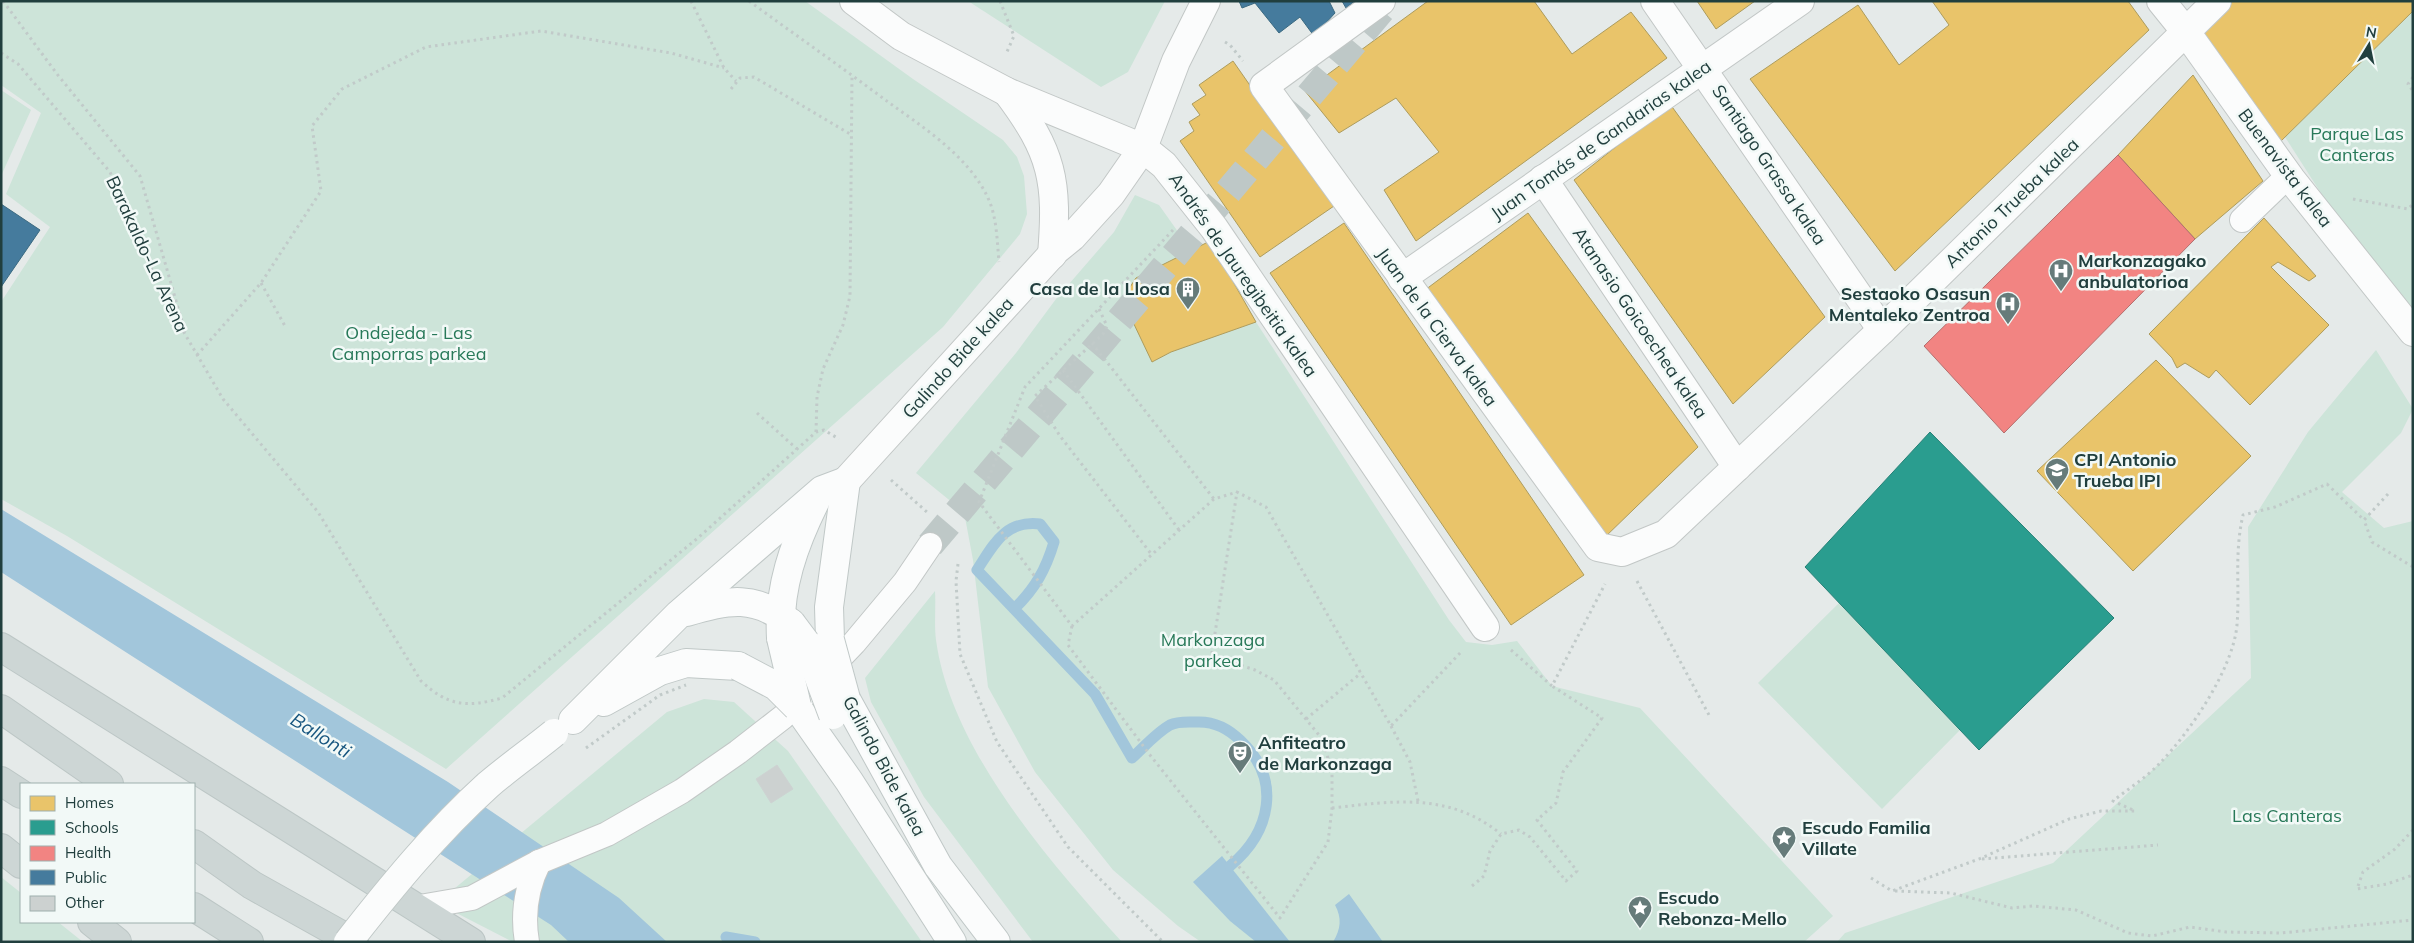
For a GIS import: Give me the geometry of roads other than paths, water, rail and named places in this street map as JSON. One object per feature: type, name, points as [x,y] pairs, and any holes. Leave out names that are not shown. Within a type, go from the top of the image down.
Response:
[{"type":"main road","points":[[1,647],[414,908],[471,942]]},
{"type":"main road","points":[[1,709],[108,783]]},
{"type":"main road","points":[[1,781],[20,793]]},
{"type":"main road","points":[[195,845],[252,885],[354,942]]},
{"type":"main road","points":[[1,848],[20,863]]},
{"type":"main road","points":[[195,908],[249,942]]},
{"type":"main road","points":[[93,923],[117,942]]},
{"type":"street","name":"Andrés de Jauregibeitia kalea","points":[[854,1],[901,36],[1000,88],[1143,148],[1164,165],[1197,204],[1485,627]]},
{"type":"street","name":"Galindo Bide kalea","points":[[952,942],[849,781],[832,716],[829,607],[833,575],[834,485],[1111,194],[1143,148],[1176,61],[1206,1]]},
{"type":"street","name":"Juan de la Cierva kalea","points":[[1381,1],[1264,86],[1598,547],[1622,552]]},
{"type":"street","name":"Santiago Grassa kalea","points":[[1655,1],[1882,330]]},
{"type":"street","name":"Juan Tomás de Gandarias kalea","points":[[1402,278],[1800,1]]},
{"type":"street","name":"Buenavista kalea","points":[[2161,1],[2186,32],[2288,176],[2413,332]]},
{"type":"street","name":"Antonio Trueba kalea","points":[[1622,552],[1666,534],[1882,330],[2216,1]]},
{"type":"street","points":[[1000,88],[1024,114],[1046,154],[1055,189],[1062,246]]},
{"type":"street","name":"Galindo Bide kalea","points":[[1062,246],[1113,163],[1110,144],[1094,126]]},
{"type":"street","name":"Atanasio Goicoechea kalea","points":[[1543,180],[1737,467]]},
{"type":"street","points":[[348,942],[395,882],[446,826],[489,785],[564,726],[679,614],[834,485]]},
{"type":"street","points":[[797,707],[784,625],[783,586],[792,555],[834,485]]},
{"type":"street","points":[[679,614],[729,601],[746,601],[784,625],[806,643],[832,716],[857,755],[996,942]]},
{"type":"street","points":[[564,726],[660,671],[686,663],[738,666],[776,686],[797,707],[832,716]]},
{"type":"lane","points":[[2242,220],[2288,176]]},
{"type":"lane","points":[[414,908],[472,898],[540,862],[607,834],[682,791],[783,717],[854,642],[905,582],[930,545]]},
{"type":"lane","points":[[527,942],[524,914],[528,884],[540,862]]},
{"type":"water","name":"Ballonti","points":[[1,509],[448,782],[619,898],[667,942],[569,942],[551,925],[1,572]]},
{"type":"water","points":[[1222,856],[1290,942],[1256,942],[1230,921],[1193,882]]},
{"type":"water","points":[[1349,894],[1383,942],[1333,942],[1340,924],[1339,914],[1335,905]]},
{"type":"waterway","points":[[1014,609],[1021,601],[1028,594],[1039,578],[1054,542],[1040,524],[1028,524],[1009,530],[995,543],[977,570],[1095,694],[1132,758],[1165,728],[1179,722],[1209,723],[1226,729],[1241,741],[1254,756],[1262,772],[1266,789],[1266,805],[1262,822],[1255,838],[1230,866]]},
{"type":"waterway","points":[[726,937],[755,942]]},
{"type":"tunnel","points":[[930,545],[1389,1]]},
{"type":"place","name":"Markonzagako anbulatorioa","points":[[2061,292]]},
{"type":"place","name":"Casa de la Llosa","points":[[1188,310]]},
{"type":"place","name":"Sestaoko Osasun Mentaleko Zentroa","points":[[2008,325]]},
{"type":"place","name":"CPI Antonio Trueba IPI","points":[[2057,491]]},
{"type":"place","name":"Anfiteatro de Markonzaga","points":[[1240,774]]},
{"type":"place","name":"Escudo Familia Villate","points":[[1784,859]]},
{"type":"place","name":"Escudo Rebonza-Mello","points":[[1640,929]]},
{"type":"park label","name":"Parque Las Canteras","points":[[2357,144]]},
{"type":"park label","name":"Ondejeda - Las Camporras parkea","points":[[409,343]]},
{"type":"park label","name":"Markonzaga parkea","points":[[1213,650]]},
{"type":"park label","name":"Las Canteras","points":[[2287,816]]}]
